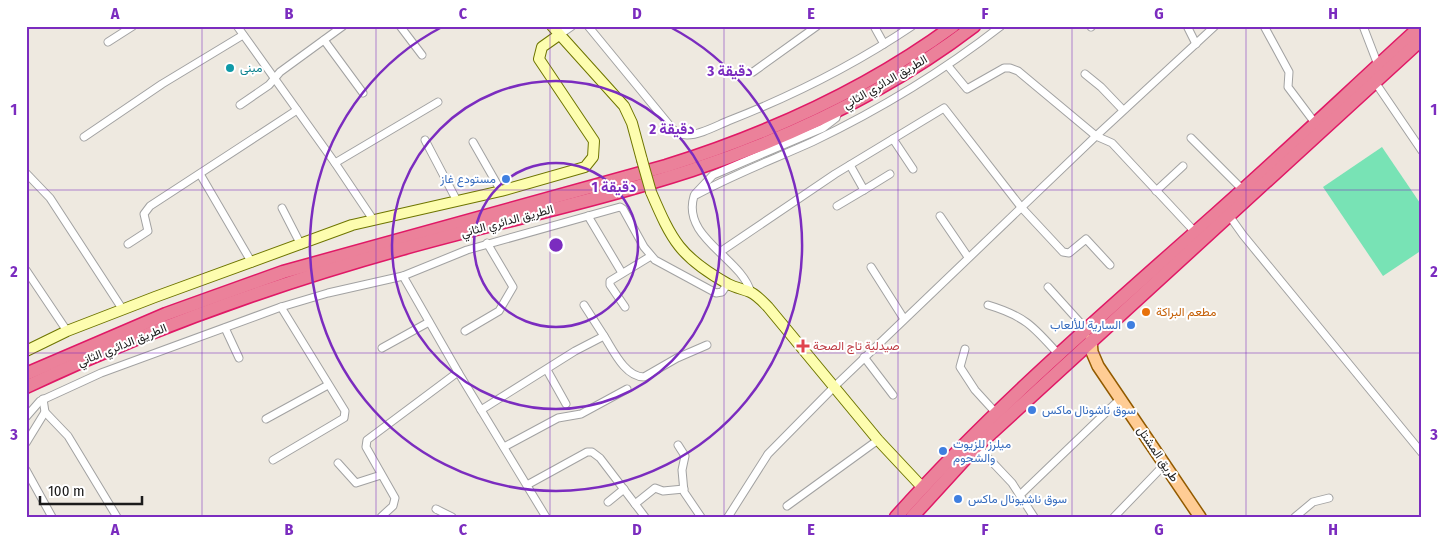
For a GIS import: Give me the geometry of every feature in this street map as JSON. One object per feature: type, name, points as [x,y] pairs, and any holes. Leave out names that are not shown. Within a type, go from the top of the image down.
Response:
[{"type":"highway","name":"الطريق الدائري الثاني","points":[[26,374],[158,318],[283,272],[650,171],[728,145],[790,120],[837,97],[897,63],[953,26]]},
{"type":"highway","name":"الطريق الدائري الثاني","points":[[26,387],[130,341],[262,292],[352,263],[692,170],[791,132],[839,108],[906,72],[974,26]]},
{"type":"highway","points":[[896,517],[922,487],[996,413],[1059,355],[1085,328],[1195,232],[1226,211],[1243,190],[1420,26]]},
{"type":"highway","points":[[912,517],[977,446],[1077,354],[1226,211],[1422,39]]},
{"type":"main road","name":"طريق المشتل","points":[[1091,340],[1092,352],[1098,366]]},
{"type":"main road","name":"طريق المشتل","points":[[1077,354],[1088,357],[1098,366],[1200,517]]},
{"type":"street","points":[[108,42],[133,26]]},
{"type":"street","points":[[237,26],[372,218]]},
{"type":"street","points":[[240,104],[343,26]]},
{"type":"street","points":[[400,26],[422,55]]},
{"type":"street","points":[[552,26],[582,63],[615,94],[624,106],[632,123],[651,192],[668,233],[681,251],[699,266],[728,283],[751,293],[768,307],[878,440],[922,487]]},
{"type":"street","points":[[26,351],[67,331],[372,218],[501,191],[582,169],[593,158],[595,150],[592,138],[539,59],[542,47],[572,26]]},
{"type":"street","points":[[588,26],[673,130],[687,135],[772,103],[822,79],[912,26]]},
{"type":"street","points":[[753,72],[817,26]]},
{"type":"street","points":[[874,26],[884,44]]},
{"type":"street","points":[[694,196],[727,178],[811,142],[858,119],[948,66],[1001,26]]},
{"type":"street","points":[[1187,26],[1196,44]]},
{"type":"street","points":[[728,517],[768,454],[834,386],[1123,110],[1215,26]]},
{"type":"street","points":[[1264,26],[1289,72],[1288,87],[1316,123]]},
{"type":"street","points":[[1363,26],[1378,65]]},
{"type":"street","points":[[84,137],[162,84],[243,35]]},
{"type":"street","points":[[324,40],[363,93]]},
{"type":"street","points":[[948,66],[967,89],[1004,68],[1014,69],[1096,136],[1112,143],[1195,232]]},
{"type":"street","points":[[1085,74],[1102,87],[1123,110]]},
{"type":"street","points":[[1375,82],[1422,151]]},
{"type":"street","points":[[335,163],[438,102]]},
{"type":"street","points":[[751,293],[743,275],[707,240],[695,221],[692,209],[694,196],[713,175],[814,132],[834,120],[839,108]]},
{"type":"street","points":[[720,252],[850,165],[946,108],[1021,207],[1065,253],[1069,253],[1086,240],[1110,265]]},
{"type":"street","points":[[128,244],[148,231],[144,214],[145,210],[297,110]]},
{"type":"street","points":[[1191,138],[1243,190]]},
{"type":"street","points":[[893,139],[913,170]]},
{"type":"street","points":[[425,140],[457,201]]},
{"type":"street","points":[[473,142],[501,191]]},
{"type":"street","points":[[850,165],[864,190]]},
{"type":"street","points":[[1156,191],[1183,166]]},
{"type":"street","points":[[26,173],[50,198],[123,310]]},
{"type":"street","points":[[200,174],[252,263]]},
{"type":"street","points":[[837,206],[890,174]]},
{"type":"street","points":[[26,417],[43,400],[137,359],[281,307],[328,293],[403,276],[487,244],[621,207],[651,256],[665,266],[716,293],[722,292],[728,283]]},
{"type":"street","points":[[282,208],[300,245]]},
{"type":"street","points":[[1226,211],[1422,453]]},
{"type":"street","points":[[588,216],[622,273]]},
{"type":"street","points":[[940,216],[968,258]]},
{"type":"street","points":[[465,331],[498,311],[513,287],[487,244]]},
{"type":"street","points":[[625,308],[610,282],[651,256]]},
{"type":"street","points":[[871,267],[904,319]]},
{"type":"street","points":[[26,270],[67,331]]},
{"type":"street","points":[[403,276],[428,322],[545,516]]},
{"type":"street","points":[[1048,287],[1085,328]]},
{"type":"street","points":[[584,305],[625,367],[638,377],[644,377],[677,358],[707,345]]},
{"type":"street","points":[[988,305],[1018,315],[1028,322],[1059,355]]},
{"type":"street","points":[[273,460],[344,418],[345,411],[281,307]]},
{"type":"street","points":[[382,348],[428,322]]},
{"type":"street","points":[[225,328],[239,358]]},
{"type":"street","points":[[481,410],[575,351],[604,336]]},
{"type":"street","points":[[965,349],[960,367],[975,390],[996,413]]},
{"type":"street","points":[[864,357],[893,395]]},
{"type":"street","points":[[547,370],[566,404]]},
{"type":"street","points":[[380,517],[396,502],[366,447],[367,440],[458,372]]},
{"type":"street","points":[[266,419],[328,385]]},
{"type":"street","points":[[504,447],[558,418],[581,414],[627,389]]},
{"type":"street","points":[[1020,495],[1121,398]]},
{"type":"street","points":[[43,400],[45,412],[68,436],[117,517]]},
{"type":"street","points":[[26,443],[45,412]]},
{"type":"street","points":[[787,506],[878,440]]},
{"type":"street","points":[[678,445],[685,456],[682,470],[687,500],[701,517]]},
{"type":"street","points":[[977,446],[1012,482],[1034,517]]},
{"type":"street","points":[[527,485],[587,452],[592,452],[600,458],[645,517]]},
{"type":"street","points":[[338,463],[356,483],[381,475]]},
{"type":"street","points":[[1114,517],[1164,465]]},
{"type":"street","points":[[26,470],[52,517]]},
{"type":"street","points":[[635,504],[655,488],[663,491],[684,489]]},
{"type":"street","points":[[608,502],[624,489]]},
{"type":"street","points":[[1295,517],[1313,502],[1329,498]]},
{"type":"street","points":[[436,509],[452,517]]},
{"type":"green space","points":[[1382,147],[1422,206],[1422,250],[1383,276],[1323,187]]},
{"type":"place","name":"مبنى","points":[[230,68]]},
{"type":"place","name":"مستودع غاز","points":[[506,179]]},
{"type":"place","name":"مطعم البراكة","points":[[1146,312]]},
{"type":"place","name":"السارية للألعاب","points":[[1131,325]]},
{"type":"place","name":"صيدلية تاج الصحة","points":[[803,346]]},
{"type":"place","name":"سوق ناشونال ماكس","points":[[1032,410]]},
{"type":"place","name":"ميلرز للزيوت والشحوم","points":[[943,451]]},
{"type":"place","name":"سوق ناشيونال ماكس","points":[[958,499]]}]
